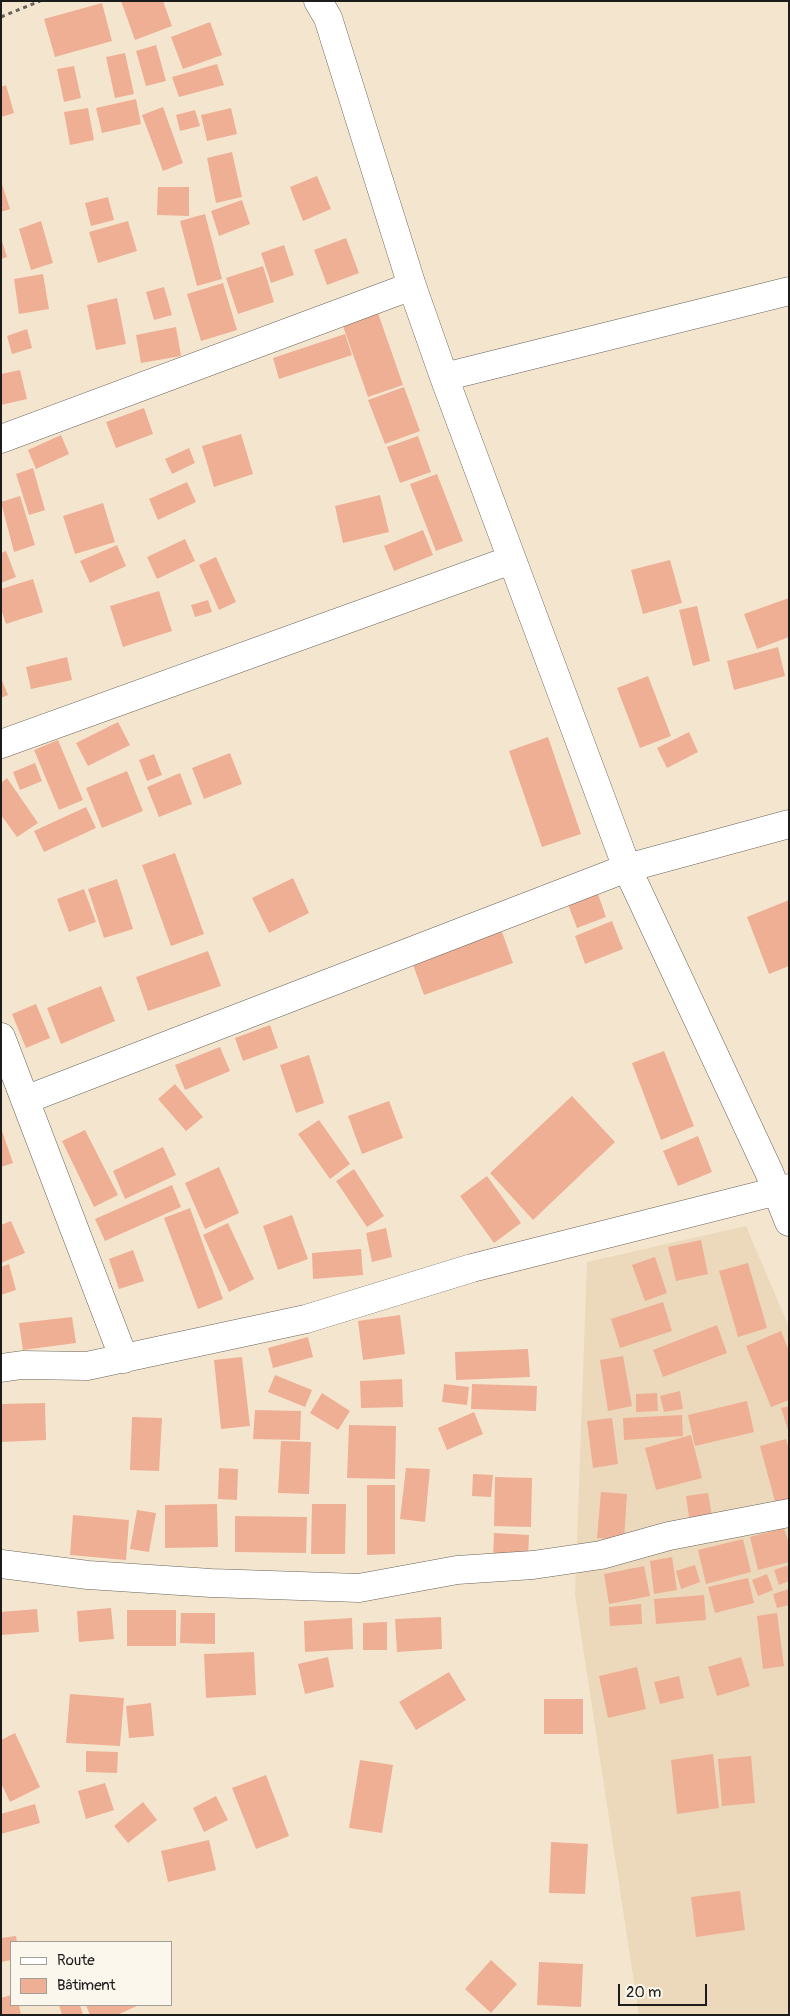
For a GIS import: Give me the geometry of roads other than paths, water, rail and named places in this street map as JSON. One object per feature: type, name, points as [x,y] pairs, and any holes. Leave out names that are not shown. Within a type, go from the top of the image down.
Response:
[{"type":"street","points":[[318,1],[328,18],[412,286],[444,377],[627,868],[769,1172],[789,1222]]},
{"type":"street","points":[[1,439],[412,286]]},
{"type":"street","points":[[444,377],[789,291]]},
{"type":"street","points":[[1,744],[511,560]]},
{"type":"street","points":[[25,1100],[627,868],[789,824]]},
{"type":"street","points":[[1,1037],[124,1359]]},
{"type":"street","points":[[1,1368],[22,1365],[87,1366],[306,1319],[472,1268],[789,1188]]},
{"type":"street","points":[[1,1564],[88,1575],[211,1583],[358,1588],[457,1570],[533,1565],[601,1555],[668,1536],[789,1513]]}]
